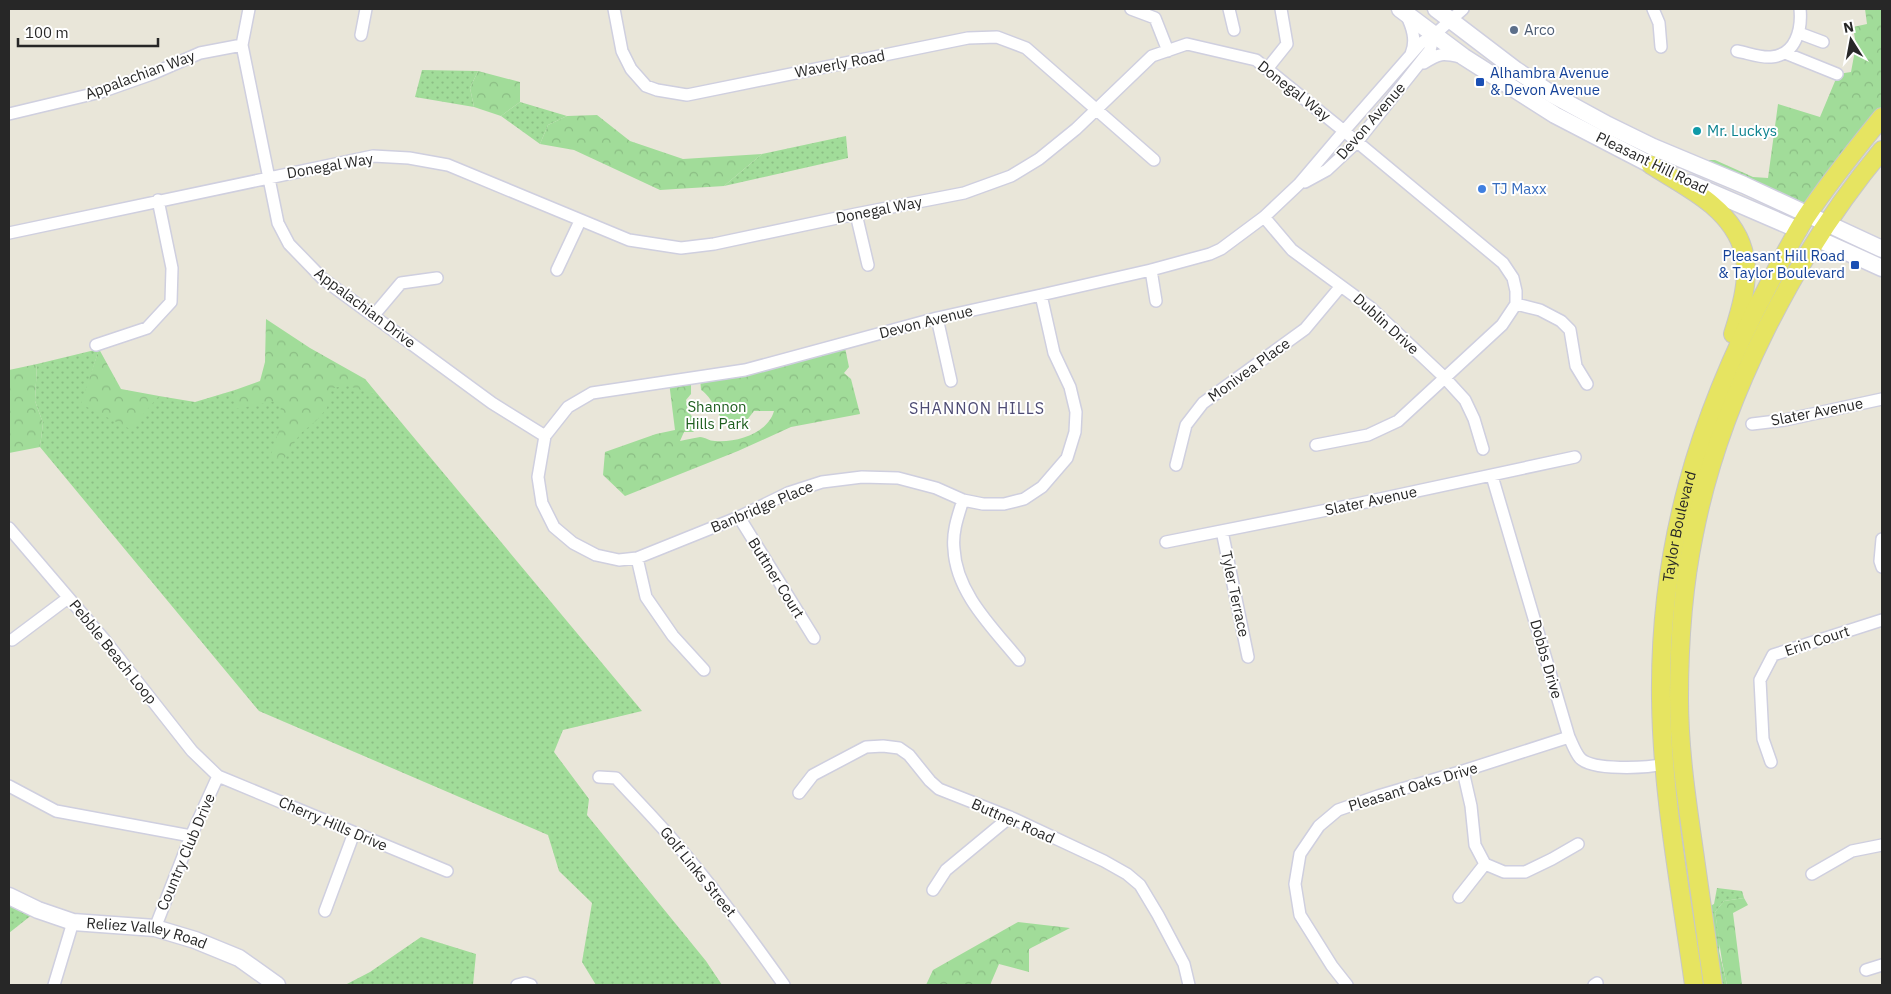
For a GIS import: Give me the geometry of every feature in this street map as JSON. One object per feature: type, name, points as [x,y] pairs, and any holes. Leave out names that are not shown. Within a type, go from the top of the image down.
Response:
[{"type":"main road","name":"Pleasant Hill Road","points":[[1436,9],[1516,70],[1554,95],[1653,147],[1744,185],[1803,222],[1818,239],[1882,268]]},
{"type":"main road","name":"Pleasant Hill Road","points":[[1403,11],[1464,57],[1555,116],[1651,166],[1803,222],[1827,222],[1882,249]]},
{"type":"main road","name":"Taylor Boulevard","points":[[1694,985],[1664,764],[1661,698],[1664,611],[1675,531],[1691,466],[1712,404],[1744,332],[1803,222],[1844,164],[1882,117]]},
{"type":"main road","name":"Taylor Boulevard","points":[[1713,985],[1684,782],[1679,698],[1683,613],[1694,534],[1710,471],[1730,411],[1761,339],[1827,222],[1860,176],[1882,150]]},
{"type":"main road","points":[[1651,166],[1712,204],[1741,241],[1746,255],[1746,281],[1742,307],[1712,404]]},
{"type":"main road","name":"Reliez Valley Road","points":[[9,896],[38,910],[73,922],[155,928],[195,940],[239,958],[277,985]]},
{"type":"street","name":"Appalachian Drive","points":[[249,9],[242,45],[267,178],[278,223],[289,244],[324,279],[492,404],[545,436]]},
{"type":"street","points":[[360,35],[366,9]]},
{"type":"street","name":"Waverly Road","points":[[614,9],[622,50],[631,69],[646,86],[687,96],[968,38],[997,37],[1026,48],[1154,160]]},
{"type":"street","points":[[1131,9],[1156,13],[1168,50]]},
{"type":"street","points":[[1229,9],[1234,30]]},
{"type":"street","points":[[1267,69],[1287,44],[1281,9]]},
{"type":"street","name":"Devon Avenue","points":[[545,436],[568,407],[592,394],[745,370],[938,318],[1151,270],[1210,254],[1221,249],[1264,218],[1299,184],[1344,131],[1411,65],[1430,50],[1434,36],[1463,9]]},
{"type":"street","points":[[1653,9],[1659,23],[1662,47]]},
{"type":"street","points":[[1737,50],[1759,56],[1772,57],[1785,53],[1794,44],[1798,34],[1800,9]]},
{"type":"street","name":"Devon Avenue","points":[[1299,184],[1327,170],[1357,142],[1411,65],[1414,36],[1412,25],[1403,11]]},
{"type":"street","points":[[1798,34],[1823,42]]},
{"type":"street","name":"Donegal Way","points":[[9,233],[373,156],[409,158],[448,165],[629,240],[681,248],[714,244],[964,193],[1010,176],[1038,159],[1076,129],[1152,56],[1187,44],[1256,60],[1503,263],[1513,278],[1516,304]]},
{"type":"street","name":"Appalachian Way","points":[[9,114],[101,92],[152,74],[200,53],[242,45]]},
{"type":"street","points":[[1785,53],[1837,74]]},
{"type":"street","name":"Devon Avenue","points":[[1411,65],[1444,54],[1464,57]]},
{"type":"street","points":[[96,345],[147,328],[171,302],[172,268],[158,200]]},
{"type":"street","points":[[856,214],[868,265]]},
{"type":"street","name":"Dublin Drive","points":[[1264,218],[1292,250],[1371,308],[1444,377],[1465,400],[1474,420],[1483,449]]},
{"type":"street","points":[[557,270],[580,220]]},
{"type":"street","points":[[1151,270],[1156,301]]},
{"type":"street","points":[[374,315],[401,284],[437,278]]},
{"type":"street","name":"Monivea Place","points":[[1176,465],[1186,425],[1203,403],[1305,329],[1342,286]]},
{"type":"street","name":"Banbridge Place","points":[[545,436],[538,477],[542,503],[554,527],[573,543],[596,555],[619,560],[637,558],[739,517],[788,493],[822,482],[862,477],[898,478],[936,488],[963,500],[1004,504],[1024,499],[1042,487],[1068,458],[1075,432],[1076,412],[1070,387],[1054,353],[1041,294]]},
{"type":"street","points":[[1316,445],[1368,436],[1398,421],[1502,325],[1516,304],[1540,310],[1561,321],[1570,330],[1576,366],[1587,384]]},
{"type":"street","points":[[938,318],[951,381]]},
{"type":"street","name":"Slater Avenue","points":[[1752,424],[1786,420],[1882,399]]},
{"type":"street","name":"Slater Avenue","points":[[1166,542],[1492,476],[1575,457]]},
{"type":"street","name":"Dobbs Drive","points":[[1492,476],[1569,737],[1580,758],[1593,765],[1605,767],[1664,764]]},
{"type":"street","points":[[963,500],[954,530],[954,548],[960,579],[974,604],[1019,660]]},
{"type":"street","name":"Buttner Court","points":[[739,517],[814,638]]},
{"type":"street","name":"Pebble Beach Loop","points":[[9,528],[102,638],[192,751],[218,776]]},
{"type":"street","name":"Tyler Terrace","points":[[1222,532],[1248,658]]},
{"type":"street","points":[[1882,539],[1880,561],[1882,567]]},
{"type":"street","points":[[637,558],[646,598],[673,636],[704,670]]},
{"type":"street","points":[[12,640],[68,598]]},
{"type":"street","name":"Erin Court","points":[[1771,762],[1763,739],[1760,680],[1773,655],[1882,620]]},
{"type":"street","name":"Pleasant Oaks Drive","points":[[1347,985],[1332,966],[1300,915],[1295,884],[1300,854],[1319,826],[1338,810],[1569,737]]},
{"type":"street","name":"Buttner Road","points":[[799,793],[813,775],[866,747],[883,746],[898,748],[909,755],[939,789],[1010,818],[1104,861],[1140,884],[1184,964],[1188,985]]},
{"type":"street","points":[[1463,771],[1471,806],[1475,845],[1485,864],[1504,872],[1525,872],[1552,860],[1578,844]]},
{"type":"street","name":"Cherry Hills Drive","points":[[218,776],[447,871]]},
{"type":"street","name":"Country Club Drive","points":[[155,928],[191,836],[218,776]]},
{"type":"street","name":"Golf Links Street","points":[[599,776],[616,778],[660,826],[739,923],[784,985]]},
{"type":"street","points":[[9,786],[56,810],[191,836]]},
{"type":"street","points":[[934,890],[946,870],[1010,818]]},
{"type":"street","points":[[324,911],[354,833]]},
{"type":"street","points":[[1812,874],[1852,851],[1882,845]]},
{"type":"street","points":[[1459,896],[1485,864]]},
{"type":"street","points":[[54,985],[73,922]]},
{"type":"street","points":[[1866,970],[1882,965]]},
{"type":"street","points":[[517,985],[525,983],[531,985]]},
{"type":"green space","points":[[1865,9],[1882,9],[1882,117],[1807,215],[1683,160],[1715,160],[1753,177],[1768,178],[1778,104],[1820,117],[1838,74],[1851,72],[1856,45],[1853,27],[1867,24]]},
{"type":"green space","points":[[422,70],[478,71],[470,88],[474,107],[415,97]]},
{"type":"green space","points":[[478,71],[520,82],[520,102],[501,116],[474,107],[470,88]]},
{"type":"green space","points":[[520,102],[567,116],[548,125],[540,144],[501,116]]},
{"type":"green space","points":[[597,115],[630,141],[683,159],[762,154],[724,186],[660,190],[574,150],[540,144],[548,125],[567,116]]},
{"type":"green space","points":[[846,136],[848,158],[724,186],[762,154]]},
{"type":"green space","points":[[266,319],[310,348],[365,379],[377,395],[345,385],[331,389],[327,408],[317,420],[300,434],[284,459],[270,458],[280,427],[281,400],[235,409],[235,390],[260,381],[265,362]]},
{"type":"green space","name":"Shannon Hills Park","points":[[844,343],[849,367],[844,373],[851,379],[860,414],[791,427],[738,451],[625,496],[603,475],[605,452],[656,434],[675,430],[669,382],[691,378],[691,394],[686,400],[688,411],[699,426],[693,432],[684,432],[680,441],[700,437],[713,441],[742,438],[758,431],[771,419],[774,411],[754,411],[747,420],[736,423],[722,421],[710,399],[701,390],[700,377]]},
{"type":"green space","points":[[99,349],[82,404],[159,396],[195,402],[235,390],[235,408],[365,379],[642,711],[563,730],[554,752],[589,799],[587,815],[706,961],[722,985],[596,985],[582,962],[592,903],[559,871],[548,835],[259,711],[40,447],[43,423],[35,401],[37,364]]},
{"type":"green space","points":[[99,349],[121,389],[159,396],[130,429],[81,404]]},
{"type":"green space","points":[[37,364],[35,401],[43,423],[40,447],[9,453],[9,370]]},
{"type":"green space","points":[[1717,888],[1742,891],[1744,898],[1724,901],[1715,912],[1720,943],[1719,951],[1727,985],[1713,985],[1702,910],[1714,904]]},
{"type":"green space","points":[[9,896],[38,910],[9,933]]},
{"type":"green space","points":[[1744,898],[1748,905],[1733,913],[1742,985],[1727,985],[1715,912],[1724,901]]},
{"type":"green space","points":[[1018,922],[1070,928],[1029,949],[1029,972],[999,964],[990,985],[926,985],[933,970]]},
{"type":"green space","points":[[421,937],[476,954],[473,985],[345,985],[370,972]]},
{"type":"place","name":"Arco","points":[[1514,30]]},
{"type":"place","name":"Alhambra Avenue & Devon Avenue","points":[[1480,82]]},
{"type":"place","name":"Mr. Luckys","points":[[1697,131]]},
{"type":"place","name":"TJ Maxx","points":[[1482,189]]},
{"type":"place","name":"Pleasant Hill Road & Taylor Boulevard","points":[[1855,265]]},
{"type":"district","name":"SHANNON HILLS","points":[[977,408]]}]
